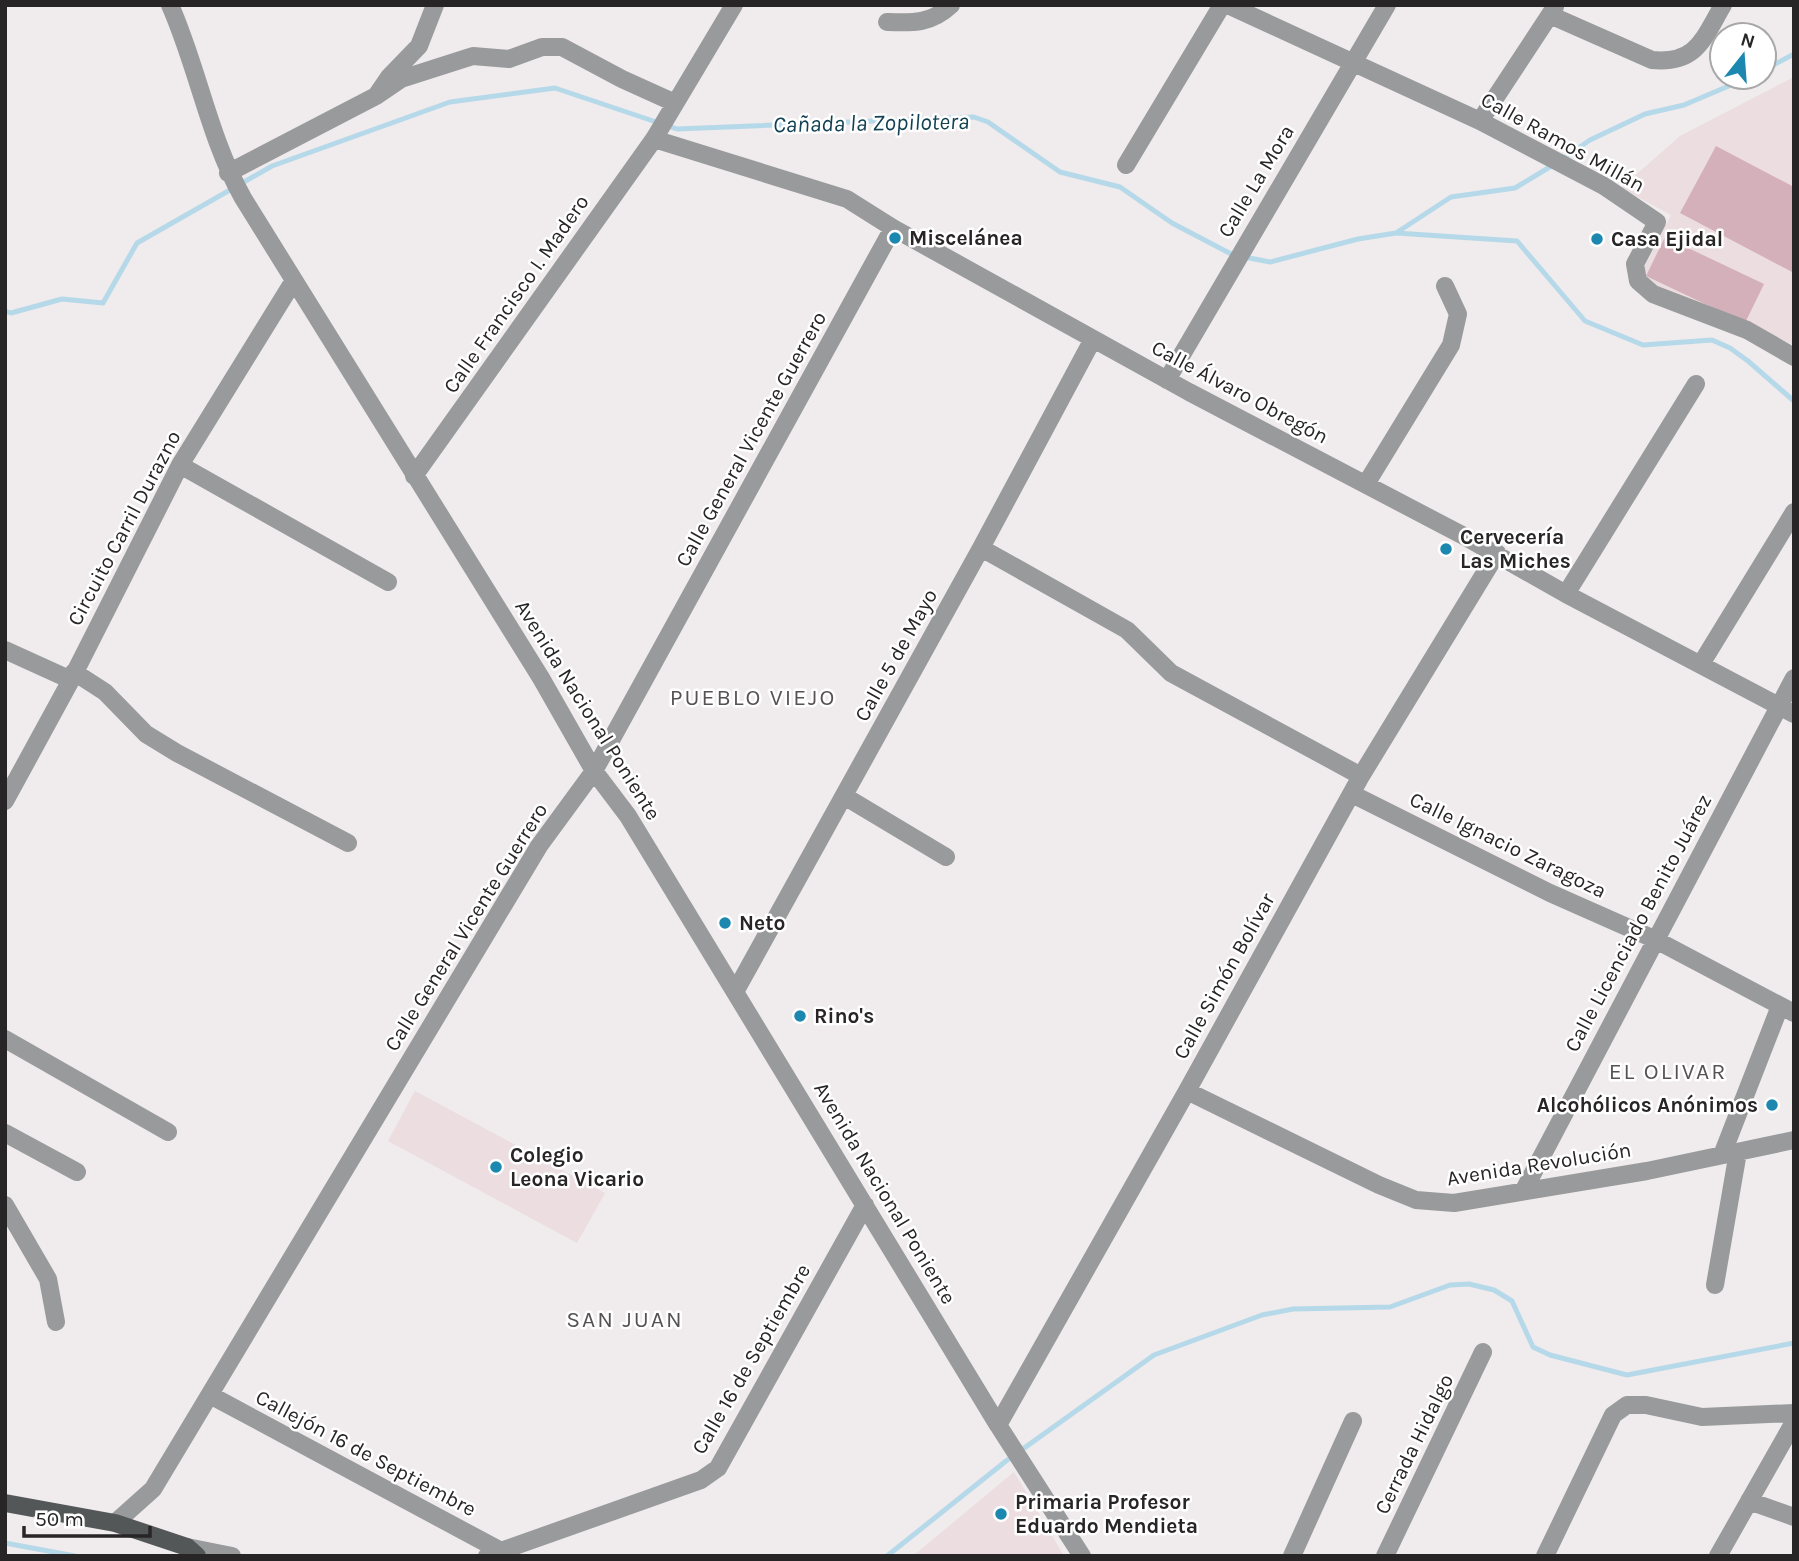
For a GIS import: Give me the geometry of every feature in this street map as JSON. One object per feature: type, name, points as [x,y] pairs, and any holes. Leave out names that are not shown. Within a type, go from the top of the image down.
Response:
[{"type":"main road","points":[[5,1503],[115,1523],[192,1552]]},
{"type":"street","name":"Avenida Nacional Poniente","points":[[170,5],[182,32],[228,173],[293,282],[541,678],[594,771],[628,816],[998,1425],[1082,1556]]},
{"type":"street","points":[[376,96],[389,77],[418,46],[435,5]]},
{"type":"street","points":[[228,173],[376,96],[401,79],[473,56],[509,59],[542,47],[562,47],[675,103],[734,5]]},
{"type":"street","points":[[887,22],[919,23],[931,20],[951,5]]},
{"type":"street","points":[[1126,165],[1222,5]]},
{"type":"street","name":"Calle Ramos Millán","points":[[1228,5],[1480,121],[1604,186],[1657,222],[1634,264],[1638,281],[1653,294],[1747,330],[1794,357]]},
{"type":"street","name":"Calle La Mora","points":[[1167,380],[1245,242],[1387,5]]},
{"type":"street","points":[[1480,121],[1553,10],[1652,60],[1669,61],[1688,56],[1702,41],[1724,5]]},
{"type":"street","name":"Calle Francisco I. Madero","points":[[414,477],[654,139],[675,103]]},
{"type":"street","name":"Calle Álvaro Obregón","points":[[654,139],[847,199],[892,228],[1167,380],[1496,553],[1566,594],[1786,710]]},
{"type":"street","name":"Calle General Vicente Guerrero","points":[[115,1523],[153,1489],[539,846],[594,771],[892,228]]},
{"type":"street","name":"Circuito Carril Durazno","points":[[5,801],[180,465],[293,282]]},
{"type":"street","points":[[1366,484],[1451,345],[1458,314],[1445,286]]},
{"type":"street","name":"Calle 5 de Mayo","points":[[735,992],[981,548],[1093,339]]},
{"type":"street","points":[[1566,594],[1696,384]]},
{"type":"street","points":[[180,465],[388,582]]},
{"type":"street","points":[[1701,664],[1794,512]]},
{"type":"street","points":[[981,548],[1127,630],[1171,673],[1361,776]]},
{"type":"street","name":"Calle Simón Bolívar","points":[[998,1425],[1361,776],[1496,553]]},
{"type":"street","points":[[5,650],[105,692],[146,734],[348,843]]},
{"type":"street","name":"Calle Licenciado Benito Juárez","points":[[1524,1190],[1654,939],[1786,710],[1794,678]]},
{"type":"street","name":"Calle Ignacio Zaragoza","points":[[1352,794],[1550,893],[1654,939],[1787,1009]]},
{"type":"street","points":[[845,796],[946,857]]},
{"type":"street","points":[[1715,1285],[1730,1154],[1787,1009]]},
{"type":"street","points":[[5,1039],[168,1132]]},
{"type":"street","name":"Avenida Revolución","points":[[1187,1091],[1379,1185],[1416,1200],[1454,1203],[1647,1171],[1794,1140]]},
{"type":"street","points":[[5,1133],[76,1172]]},
{"type":"street","points":[[5,1205],[48,1279],[56,1322]]},
{"type":"street","name":"Calle 16 de Septiembre","points":[[494,1553],[701,1480],[718,1468],[865,1205]]},
{"type":"street","name":"Cerrada Hidalgo","points":[[1385,1556],[1483,1352]]},
{"type":"street","name":"Callejón 16 de Septiembre","points":[[210,1395],[494,1553]]},
{"type":"street","points":[[1545,1556],[1613,1415],[1627,1405],[1646,1405],[1702,1417],[1794,1413]]},
{"type":"street","points":[[1292,1556],[1353,1421]]},
{"type":"street","points":[[1718,1556],[1792,1430]]},
{"type":"street","points":[[1749,1501],[1794,1517]]},
{"type":"street","points":[[192,1552],[232,1556]]},
{"type":"shaded area","points":[[1794,77],[1794,345],[1650,285],[1643,279],[1645,265],[1671,215],[1621,188],[1680,136],[1767,91],[1778,91],[1778,85]]},
{"type":"shaded area","points":[[1716,146],[1794,187],[1794,273],[1680,213]]},
{"type":"shaded area","points":[[1665,237],[1764,284],[1745,323],[1646,276]]},
{"type":"shaded area","name":"Colegio Leona Vicario","points":[[415,1091],[605,1193],[577,1243],[388,1141]]},
{"type":"shaded area","name":"Primaria Profesor Eduardo Mendieta","points":[[1014,1472],[1064,1556],[913,1556]]},
{"type":"waterway","points":[[1778,63],[1794,54]]},
{"type":"waterway","name":"Cañada la Zopilotera","points":[[5,311],[11,313],[62,299],[103,303],[137,243],[272,166],[450,102],[555,88],[677,129],[974,117],[988,122],[1060,172],[1120,187],[1172,223],[1235,256]]},
{"type":"waterway","points":[[1561,160],[1590,140],[1645,114],[1684,105],[1717,91]]},
{"type":"waterway","points":[[1396,233],[1451,197],[1515,188],[1553,165]]},
{"type":"waterway","name":"Cañada la Zopilotera","points":[[1244,257],[1270,262],[1358,239],[1396,233],[1517,241],[1585,321],[1643,345],[1712,340],[1730,348],[1748,361],[1794,401]]},
{"type":"waterway","points":[[887,1556],[1006,1461],[1154,1355],[1262,1315],[1293,1309],[1390,1307],[1450,1285],[1469,1284],[1494,1290],[1512,1301],[1533,1347],[1550,1355],[1627,1375],[1794,1343]]},
{"type":"waterway","points":[[5,1543],[75,1556]]},
{"type":"place","name":"Miscelánea","points":[[895,238]]},
{"type":"place","name":"Casa Ejidal","points":[[1597,239]]},
{"type":"place","name":"Cervecería Las Miches","points":[[1446,549]]},
{"type":"place","name":"Neto","points":[[725,923]]},
{"type":"place","name":"Rino's","points":[[800,1016]]},
{"type":"place","name":"Alcohólicos Anónimos","points":[[1772,1105]]},
{"type":"place","name":"Colegio Leona Vicario","points":[[496,1167]]},
{"type":"place","name":"Primaria Profesor Eduardo Mendieta","points":[[1001,1514]]},
{"type":"district","name":"PUEBLO VIEJO","points":[[753,697]]},
{"type":"district","name":"EL OLIVAR","points":[[1668,1071]]},
{"type":"district","name":"SAN JUAN","points":[[625,1319]]}]
